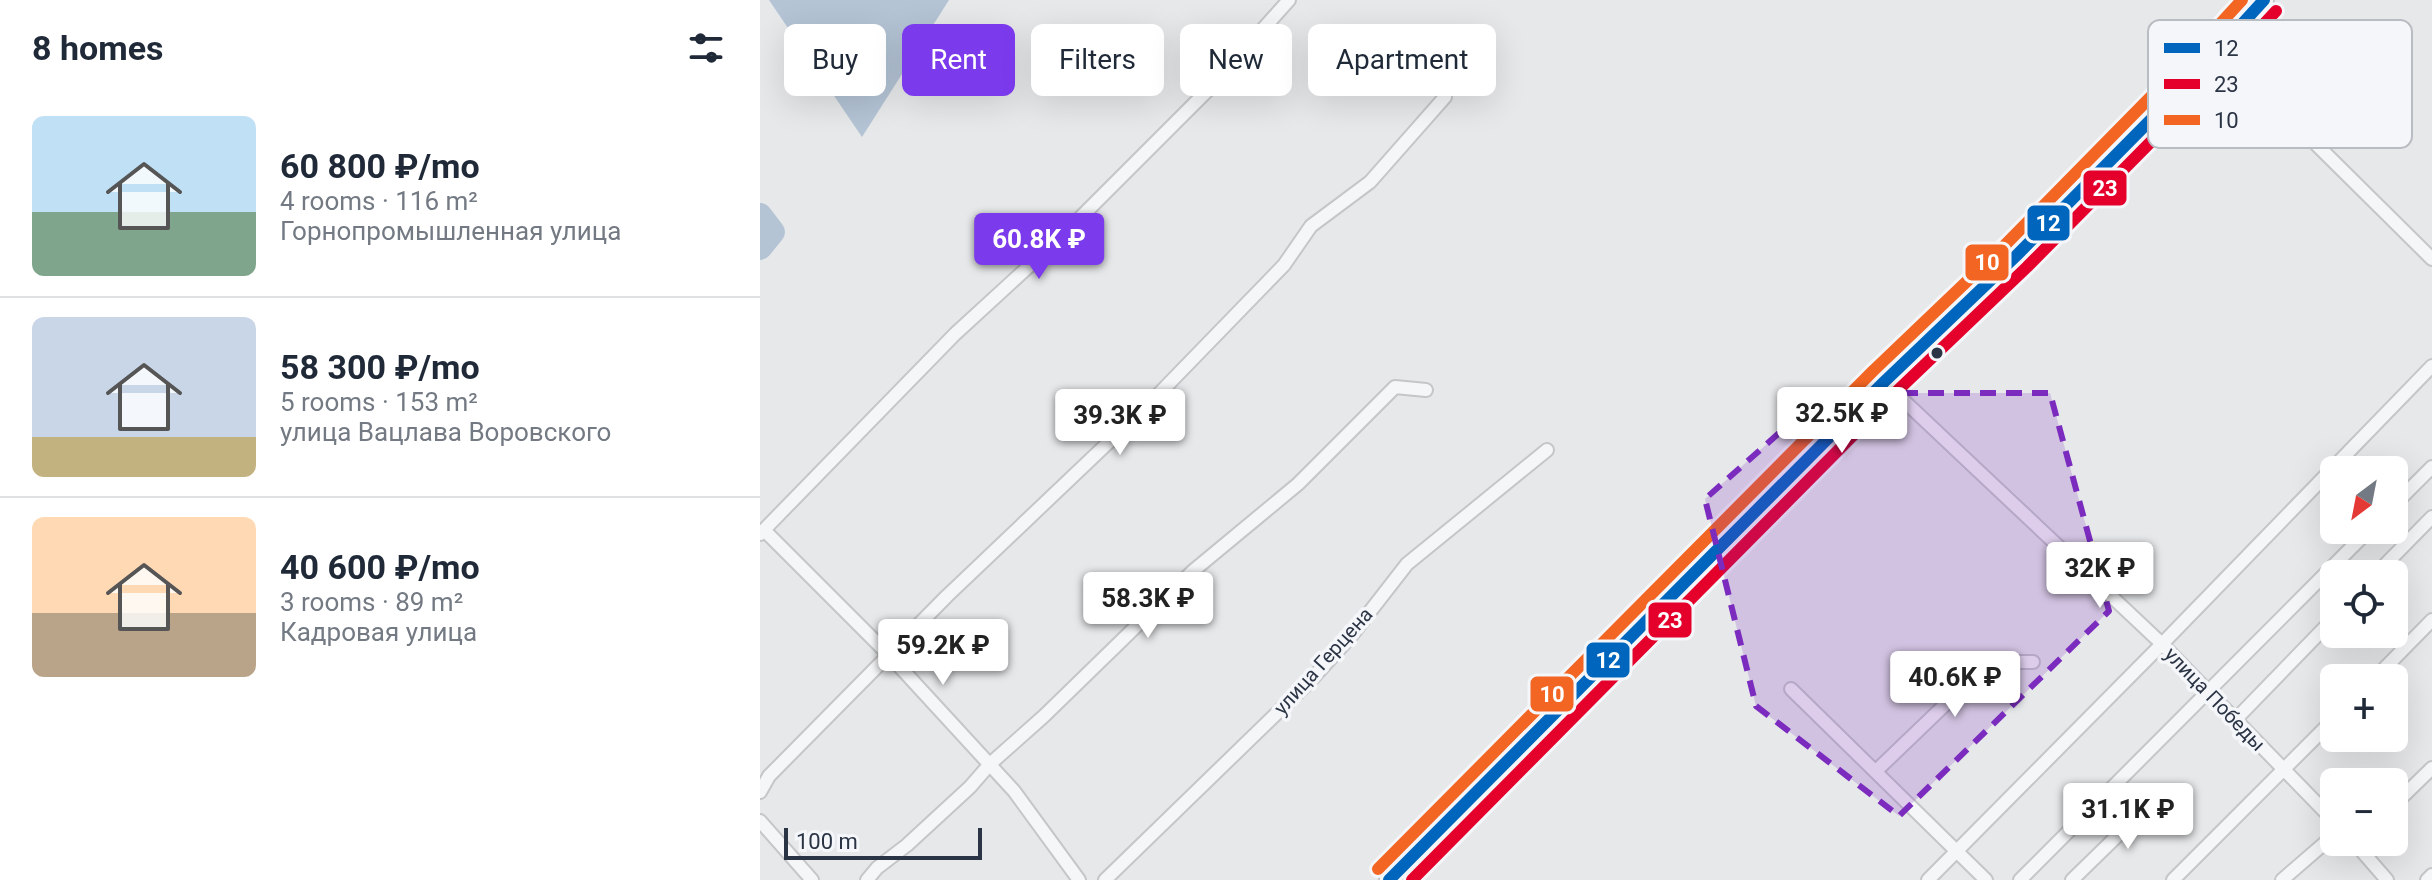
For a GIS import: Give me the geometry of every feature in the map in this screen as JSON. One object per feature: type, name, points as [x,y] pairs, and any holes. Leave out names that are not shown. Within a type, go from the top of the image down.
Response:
[{"type":"main road","points":[[2246,20],[2264,0]]},
{"type":"main road","points":[[1389,880],[1884,382],[2148,122]]},
{"type":"street","points":[[1079,880],[1014,791],[990,764],[889,655],[762,532],[955,334],[1063,235],[1200,97],[1289,0]]},
{"type":"street","points":[[760,792],[769,776],[947,596],[1152,401],[1284,265],[1311,226],[1370,182],[1445,97]]},
{"type":"street","points":[[2320,148],[2432,259]]},
{"type":"street","points":[[1928,880],[2432,366]]},
{"type":"street","name":"улица Победы","points":[[1884,382],[2162,644],[2320,806]]},
{"type":"street","points":[[867,880],[970,787],[990,764],[1044,716],[1193,571],[1298,484],[1395,387],[1426,390]]},
{"type":"street","name":"улица Герцена","points":[[1105,880],[1310,681],[1351,636],[1407,564],[1547,450]]},
{"type":"street","points":[[2408,491],[2432,467]]},
{"type":"street","points":[[2390,560],[2432,517]]},
{"type":"street","points":[[2020,880],[2355,544]]},
{"type":"street","points":[[2389,664],[2432,620]]},
{"type":"street","points":[[2236,719],[2320,632]]},
{"type":"street","points":[[1876,771],[1978,673],[2001,662],[2033,662]]},
{"type":"street","points":[[1791,689],[1986,880]]},
{"type":"street","points":[[2173,880],[2320,733]]},
{"type":"street","points":[[2408,791],[2432,768]]},
{"type":"street","points":[[2072,880],[2158,796]]},
{"type":"street","points":[[760,821],[812,880]]},
{"type":"street","points":[[2282,880],[2320,847]]},
{"type":"street","points":[[2366,856],[2387,880]]},
{"type":"street","points":[[2427,880],[2432,875]]},
{"type":"highlighted area","points":[[1824,393],[2050,393],[2109,611],[1899,816],[1756,706],[1705,499]]},
{"type":"water","points":[[769,0],[949,0],[934,24],[902,24],[902,74],[862,137],[834,96],[886,96],[886,24],[785,24]]},
{"type":"waterway","points":[[760,215],[773,232],[760,248]]},
{"type":"transit line","name":"10","points":[[2224,20],[2242,0]]},
{"type":"transit line","name":"12","points":[[2246,20],[2264,0]]},
{"type":"transit line","name":"23","points":[[2268,20],[2276,11]]},
{"type":"transit line","name":"10","points":[[1378,869],[1873,371],[2005,245],[2148,100]]},
{"type":"transit line","name":"12","points":[[1389,880],[1884,382],[2016,256],[2148,123]]},
{"type":"transit line","name":"23","points":[[1412,880],[1895,393],[2027,267],[2148,145]]}]
